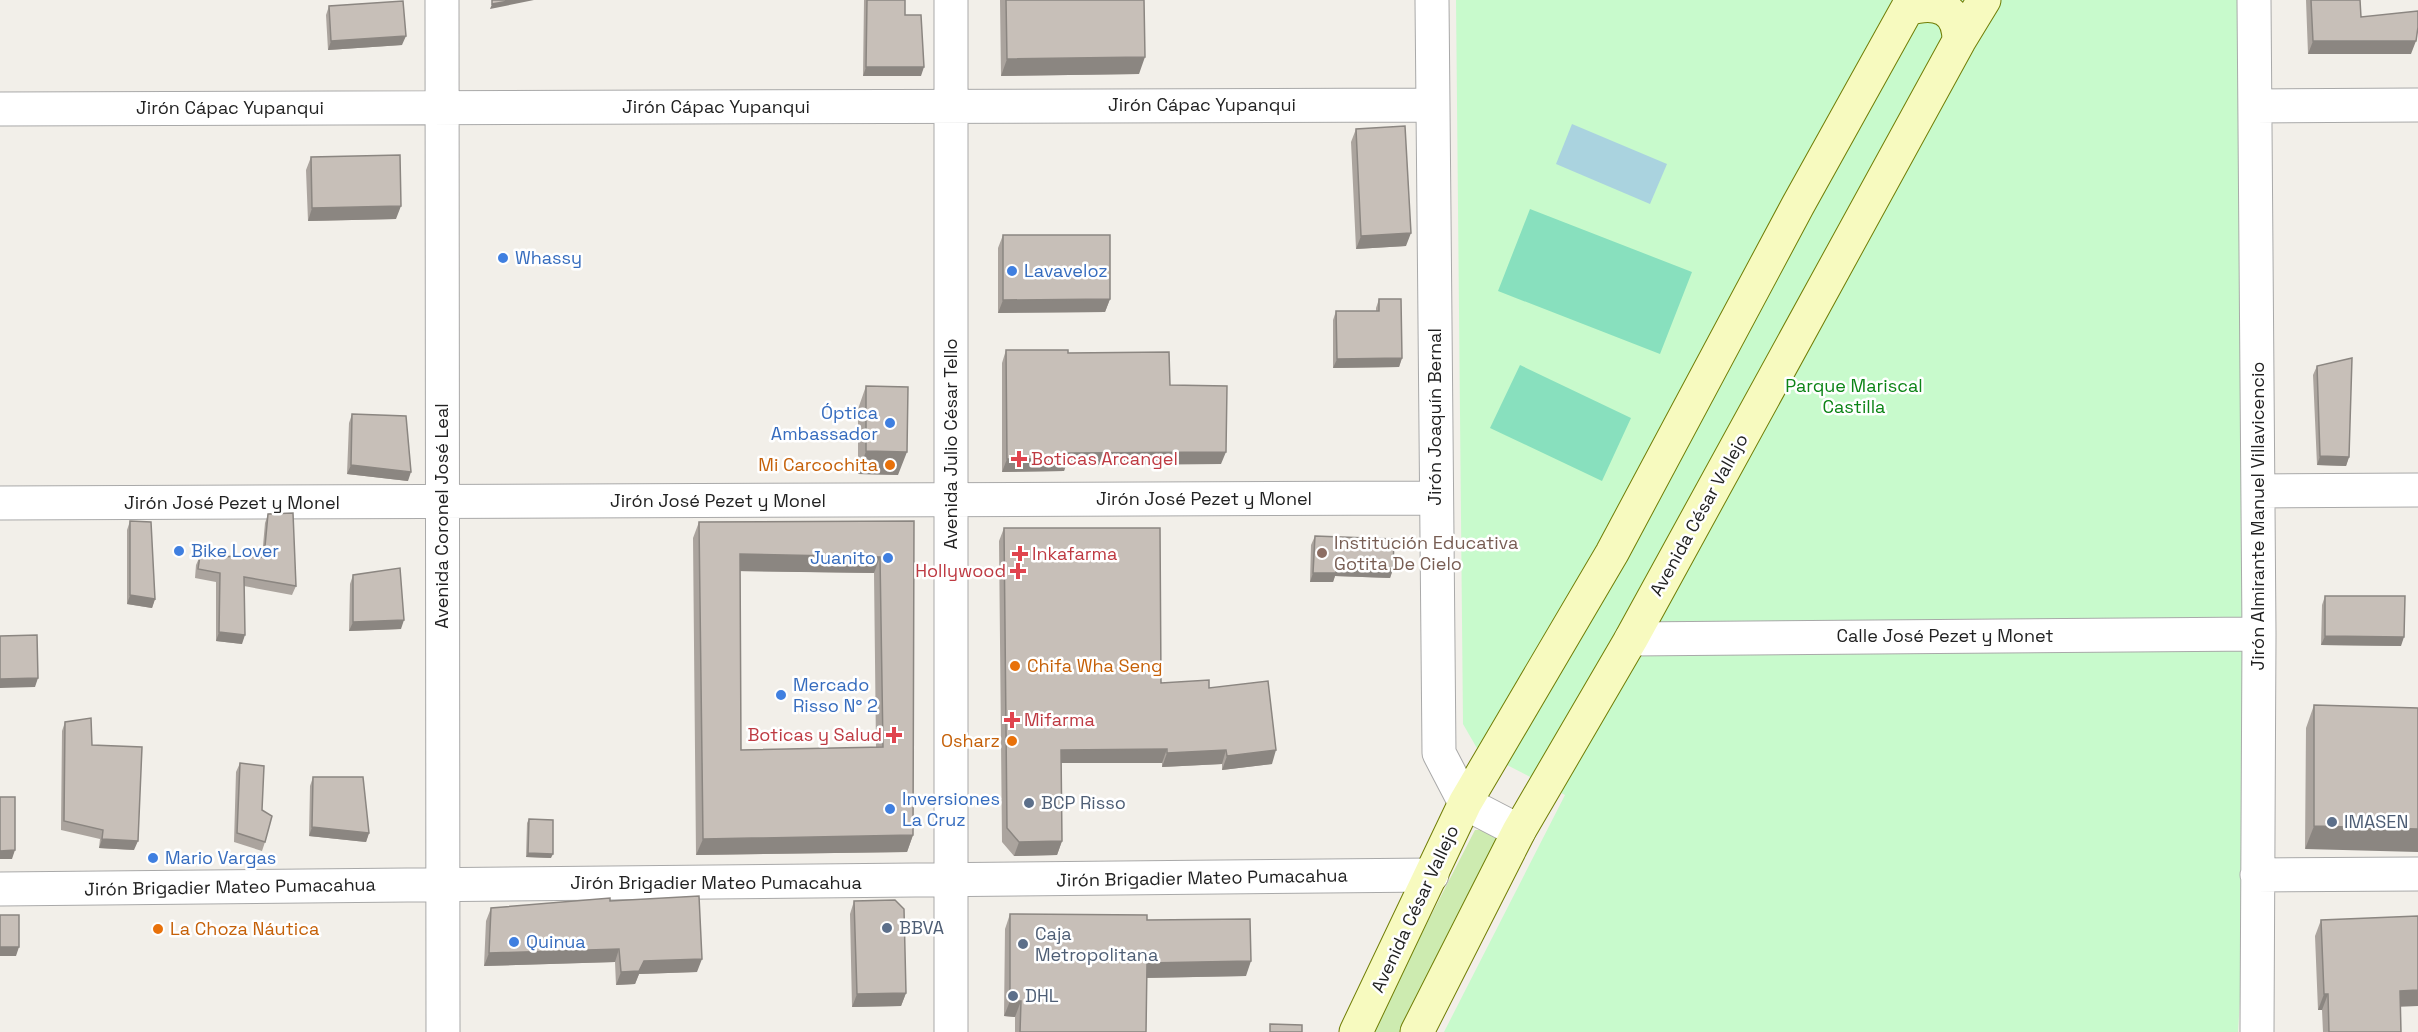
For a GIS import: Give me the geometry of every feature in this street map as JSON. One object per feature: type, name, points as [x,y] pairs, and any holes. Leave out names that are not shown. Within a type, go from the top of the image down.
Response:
[{"type":"main road","name":"Avenida César Vallejo","points":[[1417,1032],[1519,831],[1631,639],[1959,41],[1984,0]]},
{"type":"main road","points":[[1910,5],[1932,2],[1945,7],[1954,16],[1959,28],[1959,41]]},
{"type":"main road","name":"Avenida César Vallejo","points":[[1356,1032],[1465,803],[1612,553],[1798,205],[1910,5]]},
{"type":"street","name":"Avenida Coronel José Leal","points":[[442,0],[443,1032]]},
{"type":"street","name":"Avenida Julio César Tello","points":[[951,0],[951,1032]]},
{"type":"street","name":"Jirón Joaquín Bernal","points":[[1432,0],[1439,753],[1465,803]]},
{"type":"street","name":"Jirón Almirante Manuel Villavicencio","points":[[2254,0],[2259,634],[2257,1032]]},
{"type":"street","name":"Jirón Cápac Yupanqui","points":[[0,109],[1432,105]]},
{"type":"street","points":[[2254,106],[2418,105]]},
{"type":"street","points":[[2258,491],[2418,490]]},
{"type":"street","name":"Jirón José Pezet y Monel","points":[[0,503],[1435,498]]},
{"type":"street","name":"Calle José Pezet y Monet","points":[[1631,639],[2259,634]]},
{"type":"street","points":[[1465,803],[1519,831]]},
{"type":"street","points":[[2258,875],[2418,874]]},
{"type":"street","name":"Jirón Brigadier Mateo Pumacahua","points":[[0,889],[1432,875]]},
{"type":"green space","name":"Parque Mariscal Castilla","points":[[1456,0],[2250,0],[2248,870],[2238,1032],[1444,1032],[1565,795],[1478,750],[1463,724]]},
{"type":"green space","points":[[1530,209],[1692,272],[1660,354],[1498,291]]},
{"type":"green space","points":[[1520,365],[1631,418],[1602,481],[1490,428]]},
{"type":"green space","points":[[1475,830],[1486,830],[1496,836],[1495,845],[1455,919],[1406,1032],[1371,1032]]},
{"type":"water","points":[[1572,124],[1667,164],[1650,204],[1556,164]]},
{"type":"building","points":[[492,0],[514,0],[492,4]]},
{"type":"building","points":[[867,0],[905,0],[905,15],[921,15],[924,67],[866,67]]},
{"type":"building","points":[[1006,0],[1144,0],[1145,57],[1007,59]]},
{"type":"building","points":[[2311,0],[2360,0],[2361,17],[2418,11],[2416,41],[2313,41]]},
{"type":"building","points":[[403,1],[406,36],[331,41],[329,6]]},
{"type":"building","points":[[1405,126],[1411,233],[1361,236],[1356,129]]},
{"type":"building","points":[[400,155],[401,206],[312,208],[311,157]]},
{"type":"building","points":[[1003,235],[1110,235],[1110,299],[1003,300]]},
{"type":"building","points":[[1379,299],[1401,299],[1402,358],[1337,359],[1336,311],[1379,311]]},
{"type":"building","points":[[1006,350],[1068,350],[1068,353],[1169,352],[1170,385],[1227,386],[1226,452],[1068,453],[1068,459],[1007,459]]},
{"type":"building","points":[[2352,358],[2349,457],[2320,456],[2317,366]]},
{"type":"building","points":[[866,386],[908,387],[907,452],[866,451]]},
{"type":"building","points":[[352,414],[406,416],[411,472],[351,465]]},
{"type":"building","points":[[293,513],[296,586],[244,577],[245,635],[219,632],[220,573],[198,569],[200,556],[264,557],[268,514]]},
{"type":"building","points":[[130,521],[151,522],[155,599],[130,595]]},
{"type":"building","points":[[914,521],[913,835],[703,839],[699,522]],"holes":[[[740,554],[880,557],[883,747],[741,750]]]},
{"type":"building","points":[[1004,528],[1160,528],[1161,683],[1209,680],[1209,688],[1268,681],[1276,750],[1227,756],[1226,750],[1167,753],[1167,749],[1061,750],[1062,841],[1019,842],[1007,828]]},
{"type":"building","points":[[1315,536],[1394,539],[1393,569],[1336,567],[1336,573],[1313,573]]},
{"type":"building","points":[[400,568],[404,620],[353,622],[353,575]]},
{"type":"building","points":[[2325,596],[2405,596],[2404,637],[2325,636]]},
{"type":"building","points":[[37,635],[38,678],[0,679],[0,636]]},
{"type":"building","points":[[2314,705],[2418,708],[2418,829],[2314,826]]},
{"type":"building","points":[[91,718],[92,745],[142,747],[138,841],[102,839],[103,830],[64,821],[65,722]]},
{"type":"building","points":[[240,763],[264,766],[262,810],[272,816],[265,842],[237,833]]},
{"type":"building","points":[[313,777],[363,777],[369,833],[312,827]]},
{"type":"building","points":[[0,797],[15,797],[15,850],[0,851]]},
{"type":"building","points":[[529,819],[553,820],[553,854],[528,853]]},
{"type":"building","points":[[699,896],[702,959],[644,961],[639,971],[621,972],[619,949],[489,953],[491,908],[610,898],[610,901]]},
{"type":"building","points":[[895,900],[904,909],[906,993],[857,994],[854,901]]},
{"type":"building","points":[[1010,914],[1147,915],[1147,920],[1250,919],[1251,961],[1147,963],[1146,1032],[1020,1032],[1021,1001],[1010,1001]]},
{"type":"building","points":[[0,915],[19,915],[19,947],[0,947]]},
{"type":"building","points":[[2418,916],[2418,990],[2400,991],[2401,1032],[2329,1032],[2328,994],[2324,994],[2321,920]]},
{"type":"building","points":[[1270,1024],[1302,1025],[1302,1032],[1270,1032]]},
{"type":"place","name":"Whassy","points":[[503,258]]},
{"type":"place","name":"Lavaveloz","points":[[1012,271]]},
{"type":"place","name":"Óptica Ambassador","points":[[890,423]]},
{"type":"place","name":"Boticas Arcangel","points":[[1019,459]]},
{"type":"place","name":"Mi Carcochita","points":[[890,465]]},
{"type":"place","name":"Bike Lover","points":[[179,551]]},
{"type":"place","name":"Institución Educativa Gotita De Cielo","points":[[1322,553]]},
{"type":"place","name":"Inkafarma","points":[[1020,554]]},
{"type":"place","name":"Juanito","points":[[888,558]]},
{"type":"place","name":"Hollywood","points":[[1018,571]]},
{"type":"place","name":"Chifa Wha Seng","points":[[1015,666]]},
{"type":"place","name":"Mercado Risso N° 2","points":[[781,695]]},
{"type":"place","name":"Mifarma","points":[[1012,720]]},
{"type":"place","name":"Boticas y Salud","points":[[894,735]]},
{"type":"place","name":"Osharz","points":[[1012,741]]},
{"type":"place","name":"BCP Risso","points":[[1029,803]]},
{"type":"place","name":"Inversiones La Cruz","points":[[890,809]]},
{"type":"place","name":"IMASEN","points":[[2332,822]]},
{"type":"place","name":"Mario Vargas","points":[[153,858]]},
{"type":"place","name":"BBVA","points":[[887,928]]},
{"type":"place","name":"La Choza Náutica","points":[[158,929]]},
{"type":"place","name":"Quinua","points":[[514,942]]},
{"type":"place","name":"Caja Metropolitana","points":[[1023,944]]},
{"type":"place","name":"DHL","points":[[1013,996]]}]
